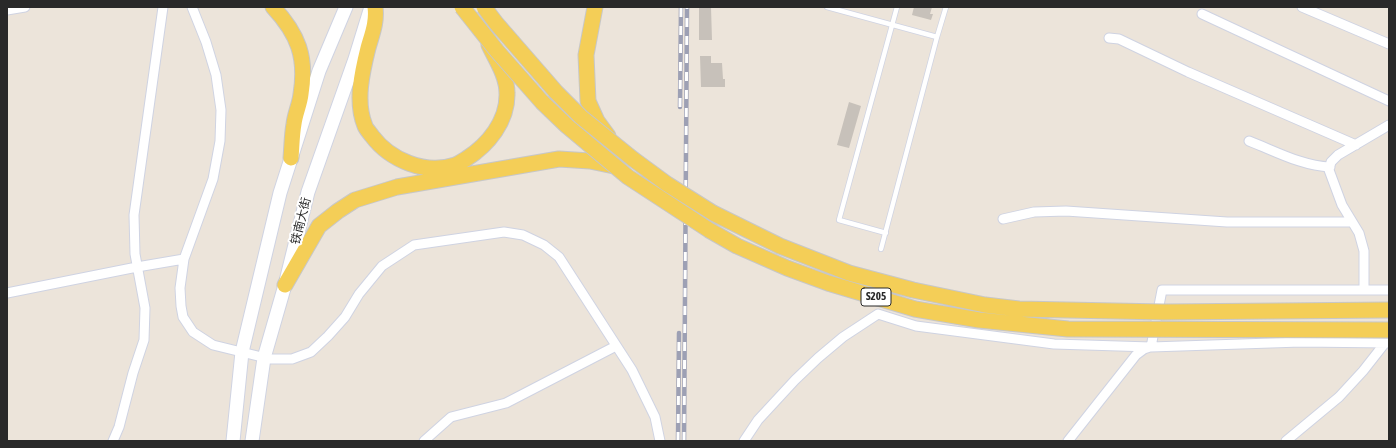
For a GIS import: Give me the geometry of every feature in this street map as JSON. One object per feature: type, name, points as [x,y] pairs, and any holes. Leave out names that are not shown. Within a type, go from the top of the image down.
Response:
[{"type":"main road","points":[[273,7],[287,22],[298,43],[302,60],[301,95],[294,123],[291,158]]},
{"type":"main road","points":[[233,441],[242,352],[280,193],[319,71],[346,7]]},
{"type":"main road","name":"铁南大街","points":[[252,441],[264,358],[285,286],[308,192],[355,59],[371,7]]},
{"type":"main road","points":[[375,7],[376,18],[362,71],[360,97],[365,127],[375,141],[387,152],[416,166],[436,168],[456,165],[476,153],[491,138],[504,115],[507,93],[503,75],[483,34]]},
{"type":"main road","name":"S205","points":[[462,7],[497,51],[542,102],[567,126],[628,178],[737,246],[787,268],[828,283],[915,309],[979,320],[1068,329],[1388,339]]},
{"type":"main road","name":"S205","points":[[484,7],[556,92],[581,117],[667,184],[726,220],[780,246],[849,273],[913,290],[985,305],[1019,309],[1163,312],[1389,310]]},
{"type":"main road","points":[[595,7],[586,55],[588,100],[597,121],[615,144]]},
{"type":"main road","points":[[285,286],[319,226],[355,200],[397,186],[559,159],[590,161],[614,166]]},
{"type":"street","points":[[7,10],[26,7]]},
{"type":"street","points":[[113,441],[119,427],[133,373],[144,340],[145,308],[135,254],[134,215],[163,7]]},
{"type":"street","points":[[192,7],[206,42],[216,75],[221,110],[220,141],[213,179],[184,259],[180,288],[183,317],[192,332],[213,345],[264,358],[292,359],[311,352],[345,317],[359,294],[382,266],[414,245],[504,232],[523,234],[544,245],[559,257],[632,370],[655,417],[660,441]]},
{"type":"street","points":[[1302,7],[1389,44]]},
{"type":"street","points":[[1202,14],[1389,101]]},
{"type":"street","points":[[1109,38],[1118,39],[1188,72],[1356,146]]},
{"type":"street","points":[[1364,290],[1364,251],[1359,233],[1342,205],[1330,167],[1331,162],[1338,155],[1356,146],[1389,125]]},
{"type":"street","points":[[1249,141],[1302,162],[1320,167],[1330,167]]},
{"type":"street","points":[[1003,219],[1034,212],[1066,210],[1227,222],[1352,222]]},
{"type":"street","points":[[7,293],[137,266],[184,259]]},
{"type":"street","points":[[1151,347],[1162,290],[1389,290]]},
{"type":"street","points":[[744,441],[758,420],[795,380],[818,358],[843,337],[878,314],[916,326],[1054,344],[1151,347],[1388,339]]},
{"type":"street","points":[[1286,441],[1339,397],[1363,371],[1388,339]]},
{"type":"street","points":[[424,441],[451,418],[506,403],[616,346]]},
{"type":"street","points":[[1068,441],[1136,355],[1144,349],[1151,347]]},
{"type":"lane","points":[[827,7],[937,37]]},
{"type":"lane","points":[[886,232],[839,220],[897,7]]},
{"type":"lane","points":[[881,250],[946,7]]},
{"type":"building","points":[[699,7],[711,7],[712,40],[699,40]]},
{"type":"building","points":[[914,7],[932,7],[930,14],[933,14],[931,20],[912,15]]},
{"type":"building","points":[[700,56],[711,56],[711,63],[722,63],[725,87],[701,87]]},
{"type":"building","points":[[849,102],[861,106],[849,148],[837,145]]},
{"type":"railway","points":[[680,107],[681,7]]},
{"type":"railway","points":[[684,441],[687,7]]},
{"type":"railway","points":[[678,441],[679,333]]}]
